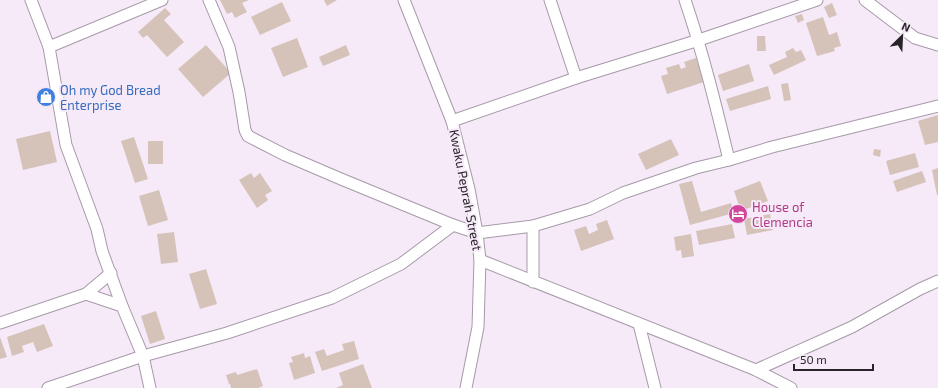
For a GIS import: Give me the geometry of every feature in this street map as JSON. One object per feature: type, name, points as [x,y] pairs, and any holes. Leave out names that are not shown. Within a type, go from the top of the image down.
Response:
[{"type":"street","points":[[31,0],[49,47],[66,144],[97,228],[102,251],[122,306],[143,356],[150,388]]},
{"type":"street","points":[[49,47],[162,0]]},
{"type":"street","points":[[209,0],[228,47],[239,92],[245,130],[248,136],[284,155],[454,225],[477,233],[533,226],[590,209],[623,193],[696,168],[772,147],[938,106]]},
{"type":"street","name":"Kwaku Peprah Street","points":[[404,0],[452,121],[469,189],[477,233],[480,260],[478,327],[466,388]]},
{"type":"street","points":[[550,0],[576,78]]},
{"type":"street","points":[[685,0],[699,40],[713,91],[729,160]]},
{"type":"street","points":[[452,121],[576,78],[699,40],[817,0]]},
{"type":"street","points":[[864,0],[915,38],[938,45]]},
{"type":"street","points":[[48,388],[143,356],[227,333],[332,298],[401,264],[454,225]]},
{"type":"street","points":[[533,226],[533,282]]},
{"type":"street","points":[[480,260],[756,370],[791,388]]},
{"type":"street","points":[[0,323],[86,294],[111,274]]},
{"type":"street","points":[[756,370],[852,327],[920,289],[938,281]]},
{"type":"street","points":[[86,294],[122,306]]},
{"type":"street","points":[[639,324],[655,388]]},
{"type":"building","points":[[220,0],[249,0],[242,3],[247,12],[235,18],[232,12],[227,14]]},
{"type":"building","points":[[324,0],[337,0],[327,6]]},
{"type":"building","points":[[282,2],[291,21],[260,35],[251,17]]},
{"type":"building","points":[[832,3],[837,15],[829,18],[824,7]]},
{"type":"building","points":[[165,8],[171,14],[164,20],[184,42],[167,57],[147,35],[143,38],[138,32]]},
{"type":"building","points":[[802,14],[804,20],[798,23],[795,16]]},
{"type":"building","points":[[823,17],[829,35],[837,32],[841,46],[834,48],[835,51],[817,56],[806,23]]},
{"type":"building","points":[[757,36],[765,36],[766,51],[757,51]]},
{"type":"building","points":[[297,38],[308,67],[283,77],[271,48]]},
{"type":"building","points":[[206,45],[231,73],[203,97],[178,69]]},
{"type":"building","points":[[346,45],[350,55],[323,66],[319,57]]},
{"type":"building","points":[[793,48],[796,52],[801,50],[806,60],[774,75],[769,65],[787,57],[785,52]]},
{"type":"building","points":[[696,58],[704,82],[667,94],[661,76],[668,74],[666,68],[679,64],[681,69],[686,67],[684,62]]},
{"type":"building","points":[[749,64],[754,81],[723,91],[718,75]]},
{"type":"building","points":[[788,83],[791,100],[784,101],[781,84]]},
{"type":"building","points":[[768,86],[771,99],[730,111],[726,99]]},
{"type":"building","points":[[938,115],[938,142],[925,145],[918,121]]},
{"type":"building","points":[[50,131],[57,162],[23,170],[16,139]]},
{"type":"building","points":[[134,137],[148,179],[135,183],[121,141]]},
{"type":"building","points":[[671,139],[679,155],[646,170],[638,154]]},
{"type":"building","points":[[148,141],[163,141],[163,164],[148,164]]},
{"type":"building","points":[[874,149],[881,150],[880,157],[873,155]]},
{"type":"building","points":[[915,153],[919,167],[890,175],[886,161]]},
{"type":"building","points":[[938,168],[938,195],[937,195],[932,170]]},
{"type":"building","points":[[922,171],[926,182],[897,192],[893,181]]},
{"type":"building","points":[[251,173],[254,178],[260,173],[272,191],[265,195],[268,200],[257,208],[239,180]]},
{"type":"building","points":[[692,181],[701,212],[731,203],[734,213],[690,225],[679,184]]},
{"type":"building","points":[[760,181],[768,201],[741,211],[734,191]]},
{"type":"building","points":[[159,190],[168,220],[148,226],[139,196]]},
{"type":"building","points":[[770,214],[773,230],[747,235],[744,219]]},
{"type":"building","points":[[607,220],[614,239],[581,251],[574,230],[586,226],[589,234],[598,230],[596,224]]},
{"type":"building","points":[[732,224],[735,238],[699,245],[696,231]]},
{"type":"building","points":[[174,232],[178,262],[161,264],[157,234]]},
{"type":"building","points":[[691,234],[694,256],[682,258],[681,250],[676,251],[674,237]]},
{"type":"building","points":[[206,269],[217,304],[200,309],[189,274]]},
{"type":"building","points":[[156,311],[165,339],[150,344],[141,316]]},
{"type":"building","points":[[44,324],[53,346],[37,352],[33,342],[22,346],[24,352],[12,356],[7,337]]},
{"type":"building","points":[[0,337],[7,357],[0,359]]},
{"type":"building","points":[[354,341],[359,359],[322,371],[315,352],[324,349],[327,356],[344,350],[342,344]]},
{"type":"building","points":[[304,353],[305,358],[310,356],[315,373],[294,380],[289,363],[293,362],[291,357]]},
{"type":"building","points":[[363,364],[372,388],[336,388],[343,385],[339,373]]},
{"type":"building","points":[[257,369],[263,386],[258,388],[231,388],[226,375],[236,372],[237,375]]},
{"type":"place","name":"Oh my God Bread Enterprise","points":[[46,97]]},
{"type":"place","name":"House of Clemencia","points":[[738,214]]}]
